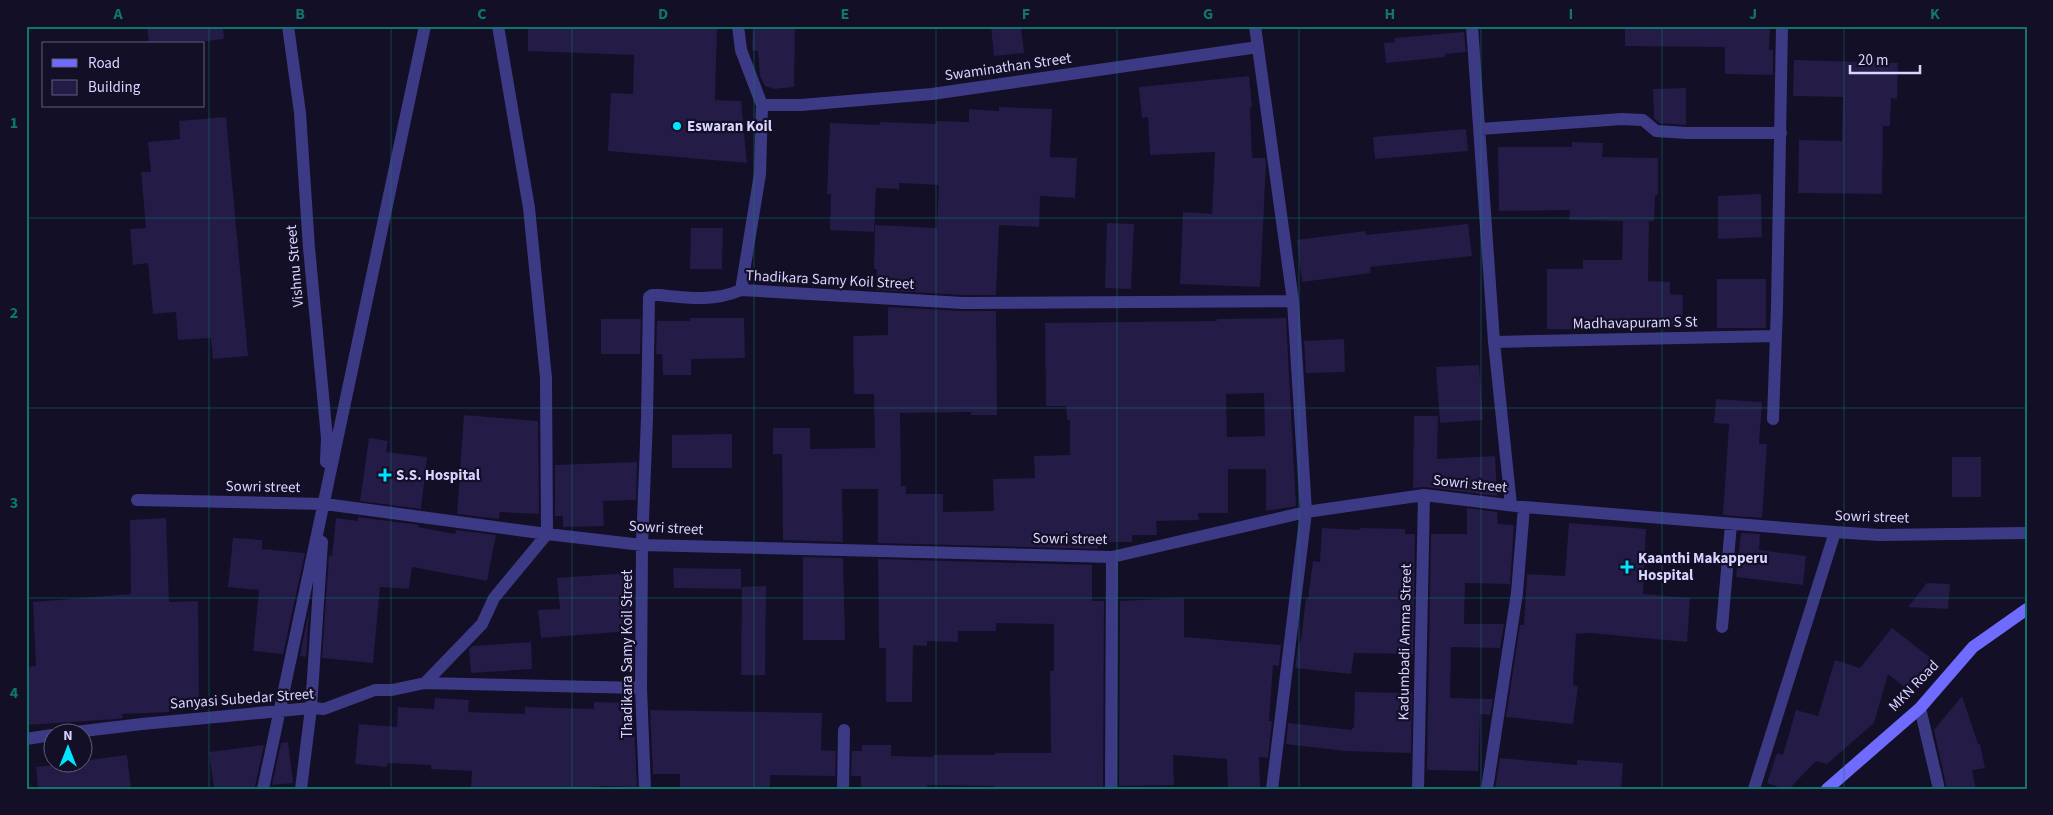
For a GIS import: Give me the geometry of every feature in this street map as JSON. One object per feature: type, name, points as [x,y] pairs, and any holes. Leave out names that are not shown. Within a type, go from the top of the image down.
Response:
[{"type":"street","name":"Vishnu Street","points":[[288,26],[300,112],[309,248],[327,438],[311,708],[301,789]]},
{"type":"street","points":[[263,789],[425,26]]},
{"type":"street","points":[[425,683],[482,624],[494,598],[547,534],[544,359],[529,208],[498,26]]},
{"type":"street","points":[[738,26],[741,50],[762,105],[760,174],[741,290]]},
{"type":"street","points":[[1255,26],[1293,301],[1306,512],[1272,789]]},
{"type":"street","points":[[1472,26],[1494,342],[1511,505]]},
{"type":"street","points":[[1773,419],[1782,26]]},
{"type":"street","name":"Swaminathan Street","points":[[762,105],[801,105],[932,94],[1258,47]]},
{"type":"street","points":[[1480,129],[1622,119],[1643,120],[1656,132],[1781,133]]},
{"type":"street","name":"Thadikara Samy Koil Street","points":[[645,789],[642,688],[642,545],[649,297],[658,295],[703,299],[731,294],[741,290],[963,303],[1293,301]]},
{"type":"street","name":"Madhavapuram S St","points":[[1494,342],[1776,336]]},
{"type":"street","name":"Sowri street","points":[[137,500],[324,504],[642,545],[1112,557],[1306,512],[1424,495],[1524,507],[1879,535],[2027,533]]},
{"type":"street","name":"Kadumbadi Amma Street","points":[[1418,789],[1424,495]]},
{"type":"street","points":[[1486,789],[1517,593],[1524,507]]},
{"type":"street","points":[[1722,627],[1731,524]]},
{"type":"street","points":[[1754,789],[1835,532]]},
{"type":"street","points":[[1111,789],[1112,557]]},
{"type":"street","name":"MKN Road","points":[[1827,789],[1920,708],[1973,647],[2027,609]]},
{"type":"street","name":"Sanyasi Subedar Street","points":[[92,730],[311,708],[324,709],[374,690],[392,690],[425,683],[642,688]]},
{"type":"street","points":[[1920,708],[1939,789]]},
{"type":"street","points":[[843,789],[844,730]]},
{"type":"street","points":[[26,739],[42,737]]},
{"type":"building","points":[[147,26],[223,26],[224,39],[198,42],[149,42]]},
{"type":"building","points":[[528,26],[717,26],[715,100],[741,101],[747,163],[608,151],[611,93],[633,94],[634,55],[528,51]]},
{"type":"building","points":[[753,26],[795,26],[794,87],[774,89],[765,86],[760,76],[758,51],[752,50]]},
{"type":"building","points":[[991,26],[1021,26],[1024,53],[994,56]]},
{"type":"building","points":[[1625,26],[1770,27],[1769,50],[1773,50],[1773,75],[1725,74],[1725,47],[1625,46]]},
{"type":"building","points":[[1464,32],[1466,52],[1445,54],[1445,57],[1386,63],[1384,43],[1395,42],[1394,38]]},
{"type":"building","points":[[1794,60],[1898,63],[1897,99],[1891,98],[1890,126],[1883,126],[1882,194],[1798,193],[1799,140],[1842,141],[1843,97],[1793,96]]},
{"type":"building","points":[[1249,76],[1252,107],[1250,107],[1252,158],[1265,158],[1266,164],[1260,287],[1180,284],[1183,212],[1212,214],[1215,152],[1150,155],[1148,117],[1142,118],[1139,87]]},
{"type":"building","points":[[1686,88],[1686,125],[1659,123],[1654,118],[1653,89]]},
{"type":"building","points":[[999,107],[1052,109],[1050,157],[1077,158],[1075,198],[1040,196],[1039,227],[999,225],[996,295],[876,290],[877,269],[874,269],[875,225],[937,228],[939,185],[899,183],[899,189],[876,188],[874,232],[830,230],[831,194],[827,194],[830,123],[880,125],[880,122],[936,124],[936,121],[969,122],[969,109],[999,111]]},
{"type":"building","points":[[226,117],[248,356],[213,359],[211,338],[178,340],[176,312],[153,314],[148,263],[133,265],[130,229],[146,228],[141,172],[151,172],[148,142],[180,139],[179,121]]},
{"type":"building","points":[[1466,129],[1468,151],[1375,159],[1373,137]]},
{"type":"building","points":[[1572,142],[1603,143],[1602,157],[1658,158],[1658,195],[1655,195],[1654,221],[1649,221],[1648,281],[1670,282],[1670,294],[1683,295],[1682,327],[1616,326],[1616,330],[1547,329],[1547,269],[1583,269],[1583,260],[1622,260],[1623,221],[1569,220],[1570,210],[1499,211],[1498,147],[1572,147]]},
{"type":"building","points":[[1761,194],[1762,237],[1718,239],[1718,196]]},
{"type":"building","points":[[1107,223],[1134,224],[1131,289],[1105,288]]},
{"type":"building","points":[[1468,224],[1472,256],[1370,267],[1371,273],[1302,282],[1297,240],[1365,231],[1366,235]]},
{"type":"building","points":[[691,228],[723,228],[722,269],[690,269]]},
{"type":"building","points":[[1717,279],[1766,279],[1766,328],[1717,328]]},
{"type":"building","points":[[888,307],[996,311],[997,415],[971,415],[971,412],[900,413],[901,486],[906,486],[906,494],[943,494],[943,512],[994,511],[993,479],[1035,478],[1034,456],[1070,455],[1070,420],[1067,420],[1066,406],[1046,406],[1045,323],[1217,321],[1217,319],[1286,318],[1296,506],[1266,511],[1266,469],[1228,469],[1228,513],[1198,513],[1199,520],[1156,521],[1157,535],[1132,535],[1132,542],[1098,542],[1098,549],[878,543],[878,489],[842,489],[843,542],[783,540],[782,454],[773,454],[773,428],[810,428],[810,449],[875,448],[874,394],[854,394],[853,336],[888,335]],"holes":[[[1264,393],[1265,436],[1227,437],[1226,394]]]},
{"type":"building","points":[[690,318],[744,318],[745,358],[691,359],[691,375],[663,375],[662,354],[656,354],[657,321],[690,321]]},
{"type":"building","points":[[601,319],[641,319],[640,354],[601,354]]},
{"type":"building","points":[[1344,339],[1345,372],[1306,373],[1304,341]]},
{"type":"building","points":[[1479,365],[1483,420],[1440,423],[1436,367]]},
{"type":"building","points":[[1716,399],[1762,402],[1759,444],[1767,444],[1762,518],[1723,515],[1729,424],[1714,423]]},
{"type":"building","points":[[464,415],[538,421],[539,514],[500,512],[499,519],[457,514]]},
{"type":"building","points":[[1414,416],[1438,416],[1437,459],[1495,456],[1497,496],[1425,487],[1413,488]]},
{"type":"building","points":[[732,434],[732,468],[672,468],[672,435]]},
{"type":"building","points":[[369,438],[388,441],[386,452],[427,457],[421,509],[360,501]]},
{"type":"building","points":[[1952,457],[1981,457],[1981,497],[1952,497]]},
{"type":"building","points":[[637,462],[636,500],[603,501],[604,526],[563,527],[563,516],[555,516],[555,465]]},
{"type":"building","points":[[1467,508],[1497,512],[1498,524],[1514,525],[1510,584],[1465,583],[1464,624],[1504,624],[1500,648],[1451,647],[1450,698],[1493,699],[1490,715],[1480,714],[1478,771],[1427,770],[1431,534],[1467,534]]},
{"type":"building","points":[[358,517],[419,525],[418,527],[455,534],[456,530],[496,535],[487,581],[412,567],[409,589],[380,587],[373,663],[322,658],[329,555],[332,556],[336,518],[358,521]]},
{"type":"building","points":[[166,518],[169,602],[198,601],[199,708],[169,708],[169,712],[122,714],[123,718],[116,719],[42,722],[42,724],[27,725],[26,667],[36,666],[33,602],[131,594],[130,520]]},
{"type":"building","points":[[1569,523],[1646,529],[1643,594],[1690,598],[1687,642],[1590,633],[1576,634],[1573,685],[1578,686],[1573,724],[1506,717],[1520,625],[1524,625],[1527,574],[1565,576]]},
{"type":"building","points":[[1322,528],[1360,530],[1360,528],[1405,529],[1405,534],[1415,534],[1413,654],[1354,653],[1351,674],[1295,668],[1313,561],[1320,562]]},
{"type":"building","points":[[1741,533],[1760,534],[1759,550],[1806,556],[1803,585],[1736,577]]},
{"type":"building","points":[[233,538],[262,540],[262,549],[305,553],[283,654],[253,651],[259,590],[228,587]]},
{"type":"building","points":[[803,557],[843,558],[845,640],[803,640]]},
{"type":"building","points":[[878,559],[1092,565],[1092,601],[1104,601],[1103,787],[994,789],[994,786],[927,785],[927,789],[861,789],[861,776],[851,776],[852,751],[862,751],[862,745],[891,745],[891,756],[933,757],[933,755],[1051,753],[1050,671],[1054,671],[1054,624],[996,623],[996,631],[958,631],[958,642],[927,641],[927,646],[913,645],[912,702],[886,702],[886,648],[879,648]]},
{"type":"building","points":[[673,568],[741,569],[741,589],[674,588]]},
{"type":"building","points":[[628,573],[632,631],[541,638],[538,610],[560,609],[557,578]]},
{"type":"building","points":[[1927,583],[1950,584],[1948,609],[1908,607]]},
{"type":"building","points":[[766,586],[765,675],[741,675],[742,587]]},
{"type":"building","points":[[1184,598],[1184,637],[1281,645],[1279,666],[1273,665],[1269,721],[1272,721],[1268,758],[1259,757],[1260,789],[1228,789],[1227,759],[1173,755],[1174,785],[1119,786],[1120,601]]},
{"type":"building","points":[[309,610],[306,657],[300,656]]},
{"type":"building","points":[[1892,628],[1932,659],[1907,689],[1888,674],[1874,723],[1827,764],[1816,761],[1789,789],[1767,783],[1777,753],[1783,755],[1796,710],[1818,716],[1835,660],[1860,668]]},
{"type":"building","points":[[531,642],[532,669],[471,673],[469,649],[472,646]]},
{"type":"building","points":[[1355,692],[1412,693],[1411,753],[1345,751],[1286,744],[1288,723],[1352,730],[1354,728]]},
{"type":"building","points":[[1962,696],[1978,744],[1980,744],[1985,768],[1972,770],[1976,789],[1947,789],[1934,730]]},
{"type":"building","points":[[435,698],[469,700],[468,712],[525,714],[525,707],[594,709],[594,702],[633,703],[637,787],[604,786],[560,789],[471,788],[472,771],[431,769],[431,765],[388,763],[387,767],[355,764],[359,724],[397,727],[398,707],[434,709]]},
{"type":"building","points":[[650,710],[822,713],[821,750],[836,751],[835,776],[770,775],[770,789],[680,789],[680,774],[653,774]]},
{"type":"building","points":[[288,742],[293,783],[272,785],[281,743]]},
{"type":"building","points":[[264,745],[255,787],[214,789],[209,752]]},
{"type":"building","points":[[127,755],[131,789],[38,789],[36,767],[42,766],[42,772],[92,772],[92,760]]},
{"type":"building","points":[[1500,758],[1577,765],[1577,760],[1623,763],[1621,788],[1495,789]]},
{"type":"place","name":"Eswaran Koil","points":[[677,126]]},
{"type":"place","name":"S.S. Hospital","points":[[385,475]]},
{"type":"place","name":"Kaanthi Makapperu Hospital","points":[[1627,567]]}]
